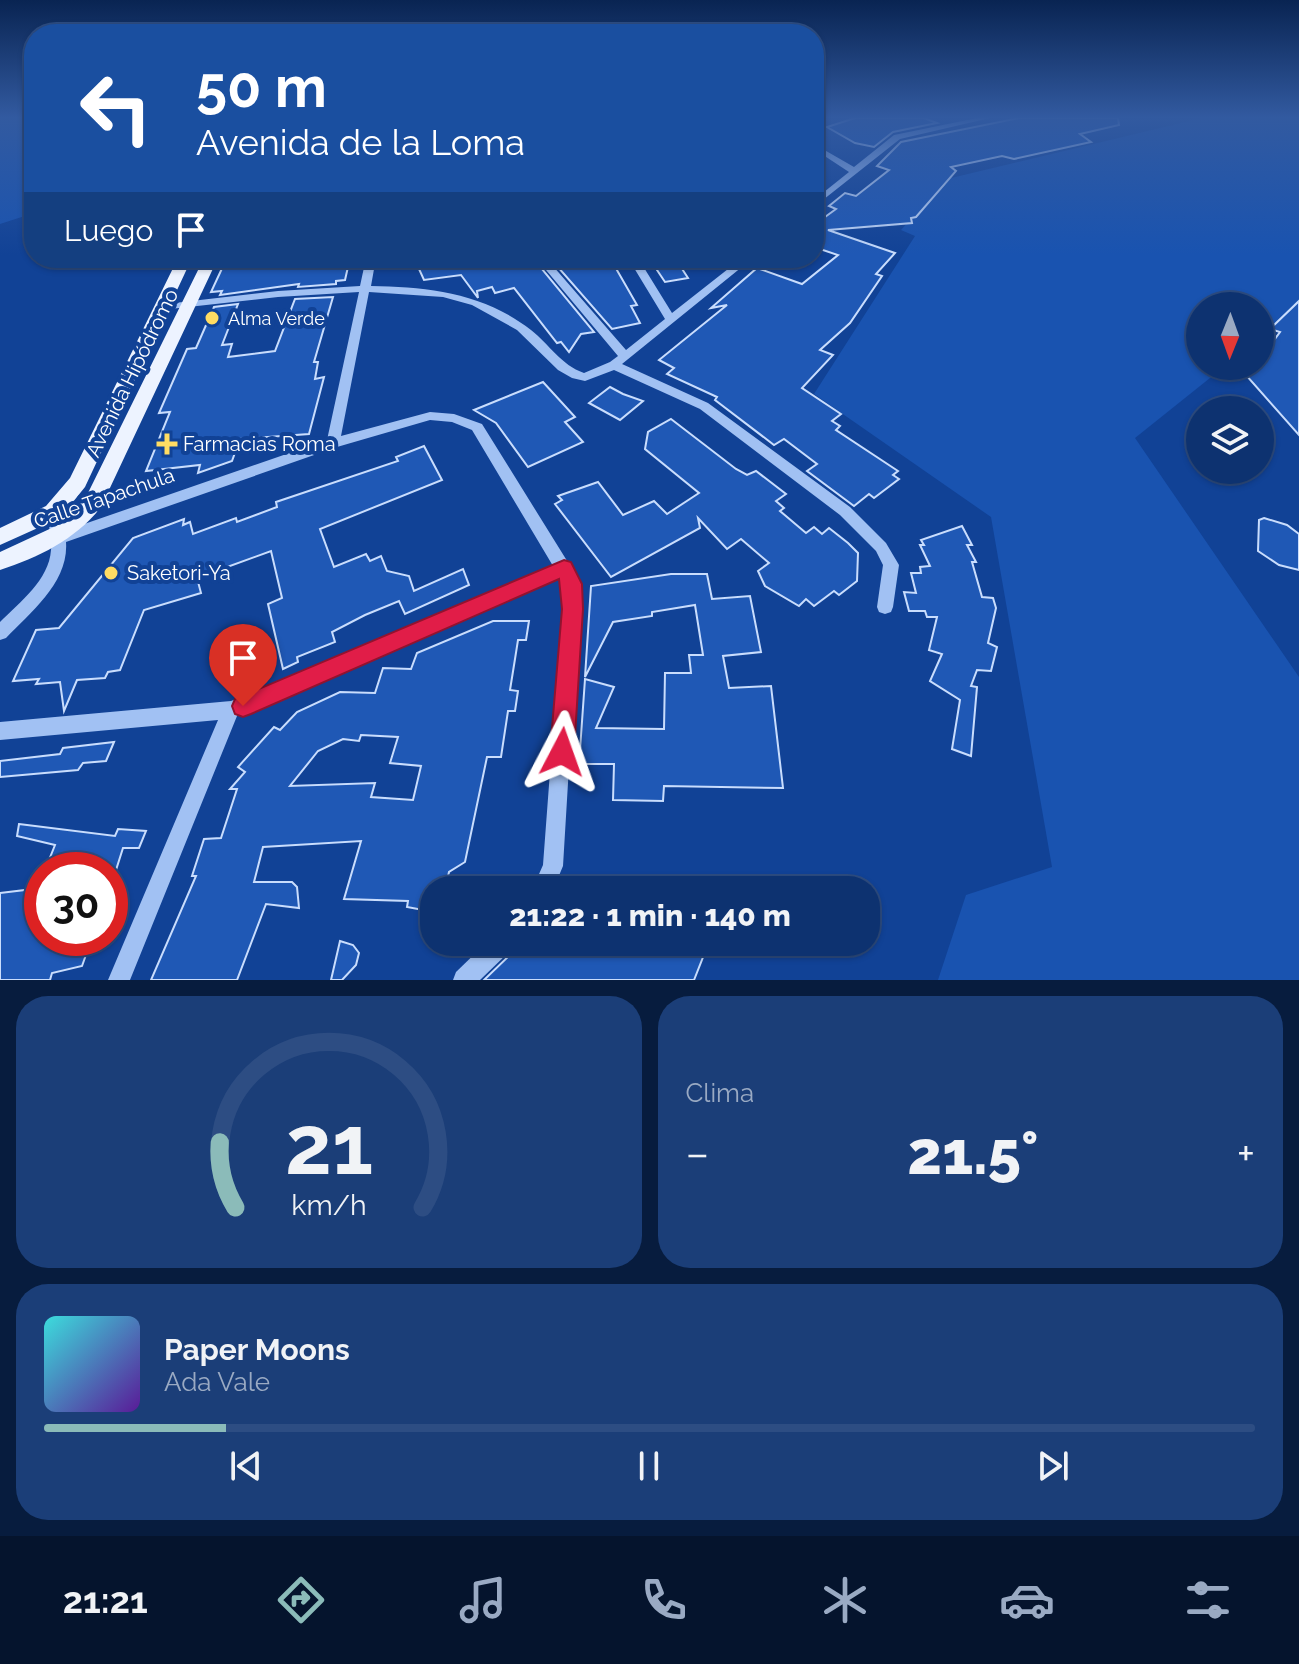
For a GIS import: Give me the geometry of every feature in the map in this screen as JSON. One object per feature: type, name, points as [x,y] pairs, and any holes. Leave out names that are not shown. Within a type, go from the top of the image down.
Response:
[{"type":"main road","name":"Avenida Hipódromo","points":[[53,512],[78,482],[180,268]]},
{"type":"main road","name":"Avenida Hipódromo","points":[[57,539],[75,525],[94,502],[206,268]]},
{"type":"main road","name":"Calle Tapachula","points":[[0,537],[53,512]]},
{"type":"main road","name":"Calle Tapachula","points":[[0,561],[57,539]]},
{"type":"street","points":[[842,164],[854,171]]},
{"type":"street","points":[[824,196],[863,164]]},
{"type":"street","points":[[333,443],[369,268]]},
{"type":"street","points":[[549,268],[620,361],[704,406],[845,511],[881,547],[891,565],[885,607]]},
{"type":"street","points":[[639,268],[670,319]]},
{"type":"street","points":[[161,307],[366,290],[437,294],[476,303],[511,321],[534,338],[562,369],[585,377],[620,361],[735,268]]},
{"type":"street","name":"Calle Tapachula","points":[[57,539],[333,443],[430,416],[454,418],[477,427],[564,568]]},
{"type":"street","points":[[0,633],[39,591],[54,567],[59,550],[53,512]]},
{"type":"street","points":[[0,731],[231,710],[564,568],[572,584],[572,609],[553,866],[548,876]]},
{"type":"street","points":[[119,980],[231,710]]},
{"type":"street","points":[[464,980],[489,956]]},
{"type":"shaded area","points":[[0,164],[24,164],[24,216],[0,224]]},
{"type":"shaded area","points":[[1011,164],[1299,164],[1299,307],[1274,327],[1274,292],[1186,292],[1186,380],[1208,380],[1135,438],[1299,677],[1299,980],[938,980],[966,895],[1052,867],[991,517],[814,394],[915,236],[901,230],[947,179]]},
{"type":"building","points":[[966,164],[951,167],[956,171],[916,217],[911,218],[912,223],[828,230],[895,253],[876,274],[882,276],[850,323],[820,350],[833,355],[802,388],[841,414],[832,421],[840,426],[836,430],[898,471],[893,475],[899,479],[874,498],[869,494],[854,506],[807,471],[817,464],[784,439],[774,445],[715,400],[717,397],[667,374],[674,368],[659,360],[727,305],[711,308],[757,268],[802,284],[824,268],[838,255],[824,250],[824,218],[836,209],[829,206],[845,193],[856,196],[889,170],[877,166]]},
{"type":"building","points":[[222,268],[348,268],[345,280],[336,281],[336,284],[298,287],[299,284],[220,295],[222,291],[211,292]]},
{"type":"building","points":[[419,268],[541,268],[594,332],[581,334],[569,352],[561,342],[557,343],[514,288],[495,293],[492,287],[477,291],[478,298],[461,275],[424,280]]},
{"type":"building","points":[[559,268],[616,268],[637,305],[631,306],[640,323],[612,329]]},
{"type":"building","points":[[656,268],[682,268],[688,278],[665,282]]},
{"type":"building","points":[[333,297],[314,362],[318,362],[315,379],[324,377],[309,434],[240,439],[232,461],[198,473],[200,465],[146,471],[170,412],[159,413],[187,349],[196,348],[214,307],[238,304],[222,345],[232,344],[228,357],[275,351],[295,299]]},
{"type":"building","points":[[1299,301],[1299,435],[1274,407],[1274,396],[1265,396],[1250,380],[1274,380],[1274,340],[1280,332],[1274,330],[1274,325]]},
{"type":"building","points":[[543,382],[575,417],[565,422],[583,442],[528,467],[496,423],[474,410]]},
{"type":"building","points":[[610,387],[643,401],[620,420],[589,403]]},
{"type":"building","points":[[671,419],[736,469],[747,475],[756,471],[786,494],[776,501],[784,508],[780,511],[806,533],[814,527],[822,534],[829,528],[848,543],[858,553],[857,581],[839,595],[834,591],[814,606],[806,599],[799,606],[765,586],[758,571],[769,563],[741,539],[727,549],[698,518],[700,528],[611,577],[555,504],[562,500],[558,496],[598,482],[623,515],[654,501],[667,514],[699,493],[645,449],[648,432]]},
{"type":"building","points":[[424,446],[442,480],[320,529],[334,567],[366,554],[370,561],[381,556],[387,571],[409,576],[414,591],[463,569],[469,585],[405,614],[399,601],[365,615],[332,632],[335,642],[297,657],[298,662],[283,669],[268,604],[282,598],[271,551],[197,578],[201,593],[144,610],[120,670],[108,672],[105,678],[77,680],[64,711],[60,682],[36,684],[39,679],[13,681],[36,630],[59,628],[133,538],[184,519],[183,525],[190,522],[193,534],[236,518],[237,522],[277,507],[276,502],[398,461],[396,457]]},
{"type":"building","points":[[1264,518],[1287,525],[1299,534],[1299,570],[1279,565],[1258,551],[1259,520]]},
{"type":"building","points":[[962,526],[972,545],[967,545],[976,562],[972,562],[982,597],[993,598],[996,608],[988,643],[997,647],[991,671],[977,670],[971,686],[977,687],[971,756],[952,749],[960,700],[930,681],[942,654],[929,650],[937,617],[927,617],[925,611],[909,611],[904,592],[916,593],[911,573],[921,573],[920,567],[930,566],[920,545],[924,545],[921,540]]},
{"type":"building","points":[[671,574],[707,574],[712,599],[750,596],[761,652],[723,656],[729,688],[771,686],[783,788],[664,786],[663,801],[613,800],[614,764],[579,764],[585,679],[614,687],[596,728],[664,729],[665,673],[691,673],[689,655],[703,655],[695,605],[652,612],[652,616],[613,622],[585,677],[591,586]]},
{"type":"building","points":[[493,621],[529,621],[526,640],[518,640],[510,690],[518,691],[515,711],[508,711],[501,757],[487,757],[465,862],[449,872],[448,876],[420,876],[420,909],[407,907],[408,901],[344,899],[361,841],[263,847],[254,882],[292,882],[297,887],[299,908],[266,904],[237,980],[151,980],[196,876],[192,876],[204,839],[221,838],[237,789],[230,789],[245,772],[238,767],[274,727],[280,730],[297,712],[340,692],[375,693],[383,668],[411,669],[417,653]],"holes":[[[361,735],[398,737],[390,763],[421,766],[413,800],[371,797],[375,783],[290,786],[318,751],[343,739],[359,741]]]},
{"type":"building","points":[[114,742],[106,761],[83,763],[78,770],[0,777],[0,761],[60,754],[63,748]]},
{"type":"building","points":[[19,824],[115,836],[118,829],[146,831],[139,848],[123,848],[122,852],[52,852],[55,845],[17,836]]},
{"type":"building","points":[[24,890],[24,956],[86,956],[82,966],[52,973],[50,980],[0,980],[0,893]]},
{"type":"building","points":[[340,941],[353,945],[359,953],[356,965],[342,980],[331,980]]},
{"type":"building","points":[[509,956],[703,956],[694,980],[484,980]]},
{"type":"place","name":"Alma Verde","points":[[212,318]]},
{"type":"place","name":"Farmacias Roma","points":[[167,444]]},
{"type":"place","name":"Saketori-Ya","points":[[111,573]]},
{"type":"route","points":[[243,706],[564,568],[572,584],[572,609],[562,752]]}]
